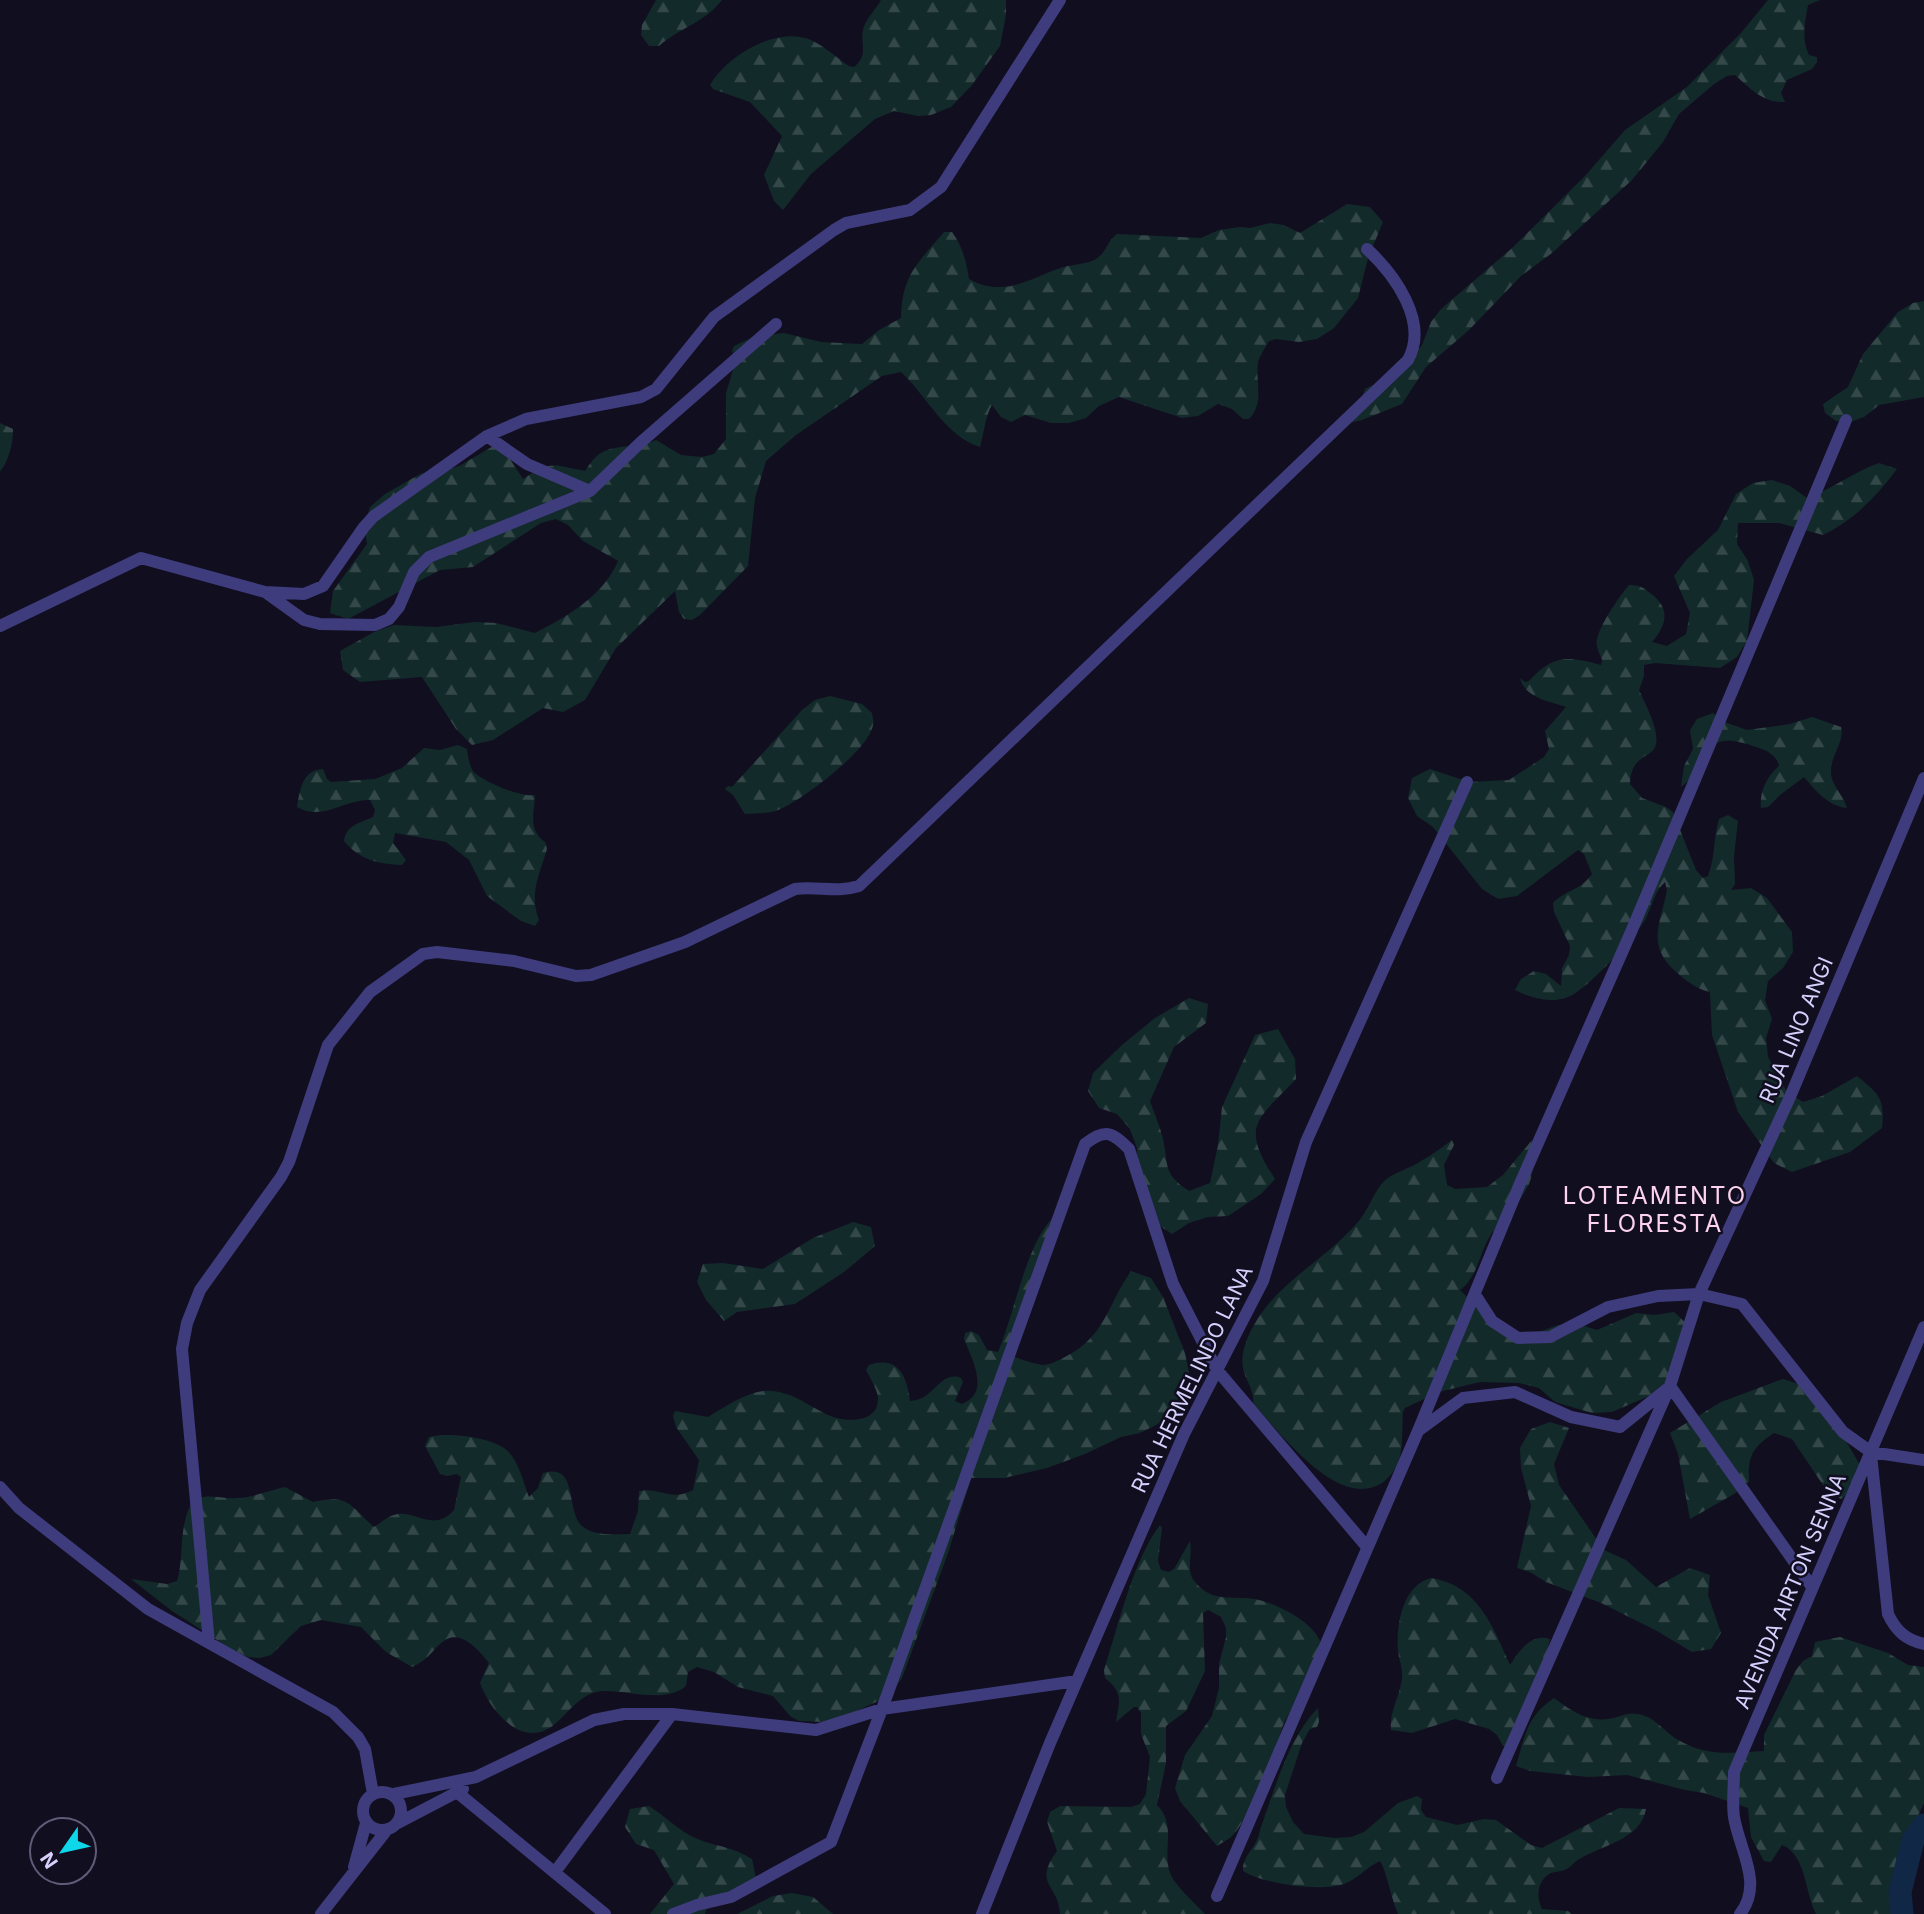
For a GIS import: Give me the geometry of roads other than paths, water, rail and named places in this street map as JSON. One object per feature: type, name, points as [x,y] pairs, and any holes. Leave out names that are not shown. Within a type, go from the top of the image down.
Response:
[{"type":"street","points":[[0,626],[141,558],[265,592],[304,594],[323,586],[374,516],[487,436],[526,419],[641,397],[656,389],[714,317],[834,230],[846,223],[910,211],[940,187],[1060,0]]},
{"type":"street","points":[[209,1643],[182,1349],[187,1323],[200,1290],[281,1177],[289,1162],[328,1045],[370,992],[423,954],[437,951],[514,961],[576,976],[591,975],[685,942],[795,889],[809,887],[844,891],[859,886],[1408,360],[1415,347],[1416,327],[1395,278],[1367,249]]},
{"type":"street","points":[[265,592],[304,620],[320,624],[375,625],[389,619],[399,607],[414,572],[429,557],[590,491],[640,443],[776,324]]},
{"type":"street","points":[[1217,1896],[1476,1296],[1520,1186],[1846,420]]},
{"type":"street","points":[[487,436],[527,464],[590,491]]},
{"type":"street","name":"RUA LINO ANGI","points":[[1497,1778],[1670,1386],[1699,1294],[1790,1097],[1924,778]]},
{"type":"street","name":"RUA HERMELINDO LANA","points":[[982,1914],[1077,1681],[1184,1434],[1263,1281],[1306,1142],[1467,782]]},
{"type":"street","points":[[674,1914],[731,1897],[831,1842],[882,1709],[1085,1144],[1094,1137],[1107,1133],[1113,1135],[1129,1149],[1172,1284],[1217,1370],[1367,1547]]},
{"type":"street","points":[[1476,1296],[1492,1321],[1518,1338],[1550,1336],[1608,1307],[1658,1296],[1699,1294],[1742,1304],[1843,1432],[1871,1452],[1924,1460]]},
{"type":"street","name":"AVENIDA AIRTON SENNA","points":[[1741,1914],[1745,1908],[1751,1877],[1734,1818],[1734,1772],[1924,1327]]},
{"type":"street","points":[[1418,1431],[1463,1398],[1515,1392],[1570,1417],[1620,1427],[1670,1386],[1812,1587]]},
{"type":"street","points":[[1871,1452],[1888,1614],[1897,1630],[1914,1642],[1924,1644]]},
{"type":"street","points":[[0,1487],[19,1508],[148,1609],[333,1712],[358,1737],[368,1762],[373,1794],[363,1807],[366,1823],[352,1874]]},
{"type":"street","points":[[373,1794],[391,1794],[476,1777],[594,1720],[624,1714],[672,1714],[816,1730],[882,1709],[1077,1681]]},
{"type":"street","points":[[555,1872],[672,1714]]},
{"type":"street","points":[[368,1762],[401,1811],[398,1823]]},
{"type":"street","points":[[321,1914],[386,1831],[458,1793],[476,1777]]},
{"type":"street","points":[[458,1793],[605,1914]]},
{"type":"street","points":[[366,1823],[375,1829],[386,1831]]},
{"type":"waterway","points":[[1902,1914],[1900,1892],[1913,1840],[1924,1825]]},
{"type":"district","name":"LOTEAMENTO FLORESTA","points":[[1655,1209]]}]
